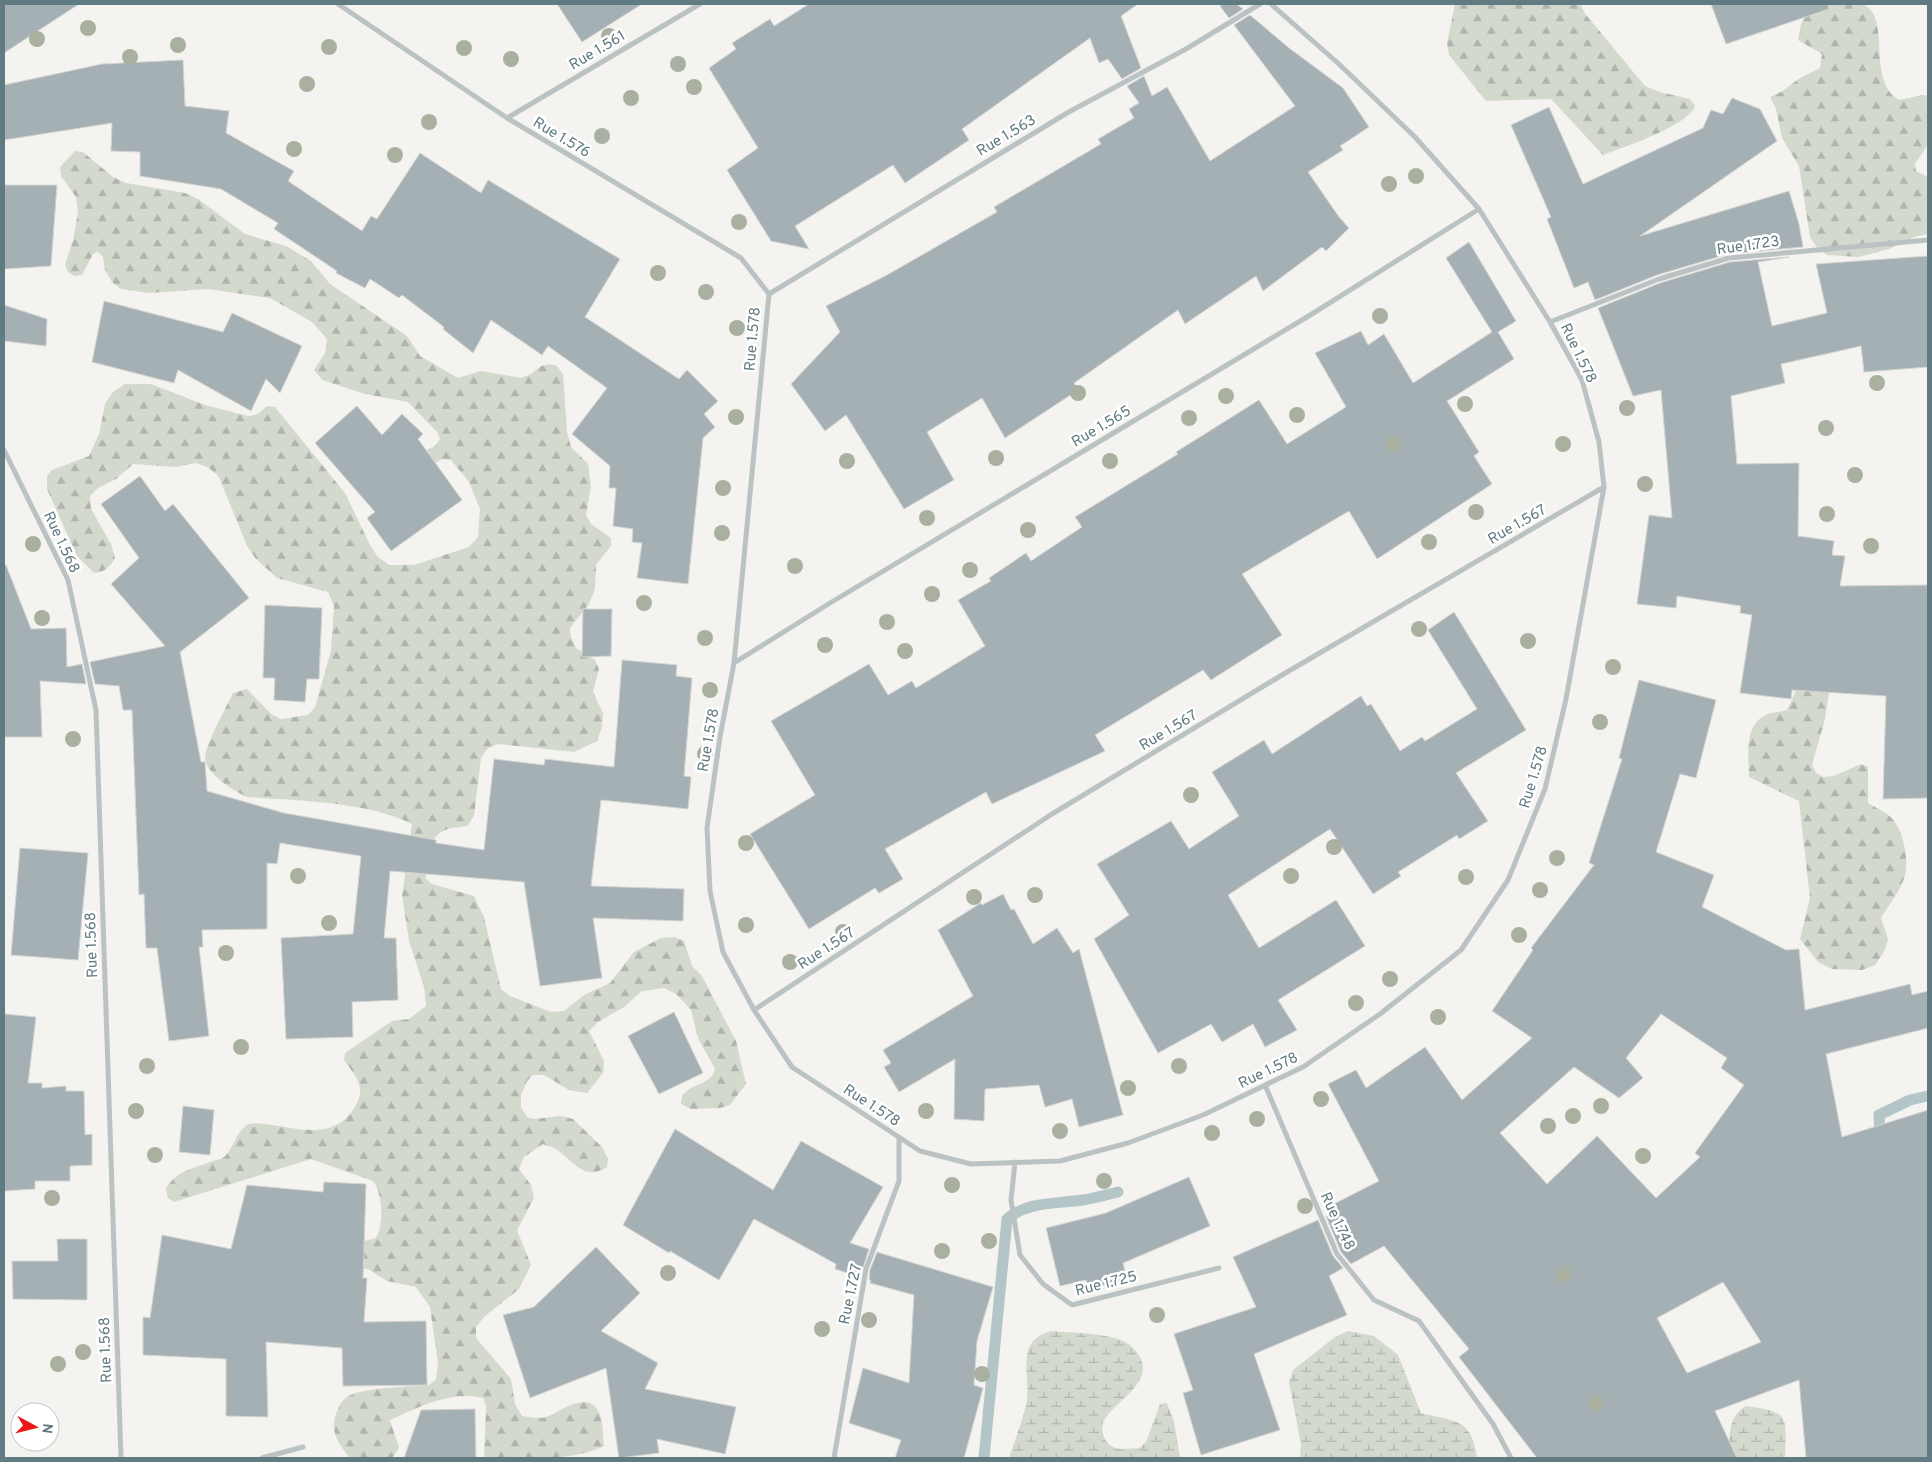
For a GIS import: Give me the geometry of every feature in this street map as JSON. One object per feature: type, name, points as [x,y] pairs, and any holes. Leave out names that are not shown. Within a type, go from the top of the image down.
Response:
[{"type":"street","name":"Rue 1.576","points":[[338,4],[507,118],[741,258],[769,294]]},
{"type":"street","name":"Rue 1.561","points":[[507,118],[700,4]]},
{"type":"street","name":"Rue 1.563","points":[[769,294],[1067,113],[1186,49],[1260,4]]},
{"type":"street","name":"Rue 1.578","points":[[769,294],[734,663],[720,738],[707,828],[710,891],[723,952],[754,1010],[792,1068],[920,1151],[971,1164],[1060,1161],[1128,1143],[1203,1115],[1303,1067],[1365,1025],[1461,950],[1508,880],[1546,789],[1566,699],[1604,487],[1599,442],[1582,380],[1550,322],[1479,209],[1415,137],[1340,65],[1272,4]]},
{"type":"street","name":"Rue 1.565","points":[[734,663],[830,603],[1312,314],[1479,209]]},
{"type":"street","name":"Rue 1.723","points":[[1550,322],[1659,278],[1729,258],[1928,240]]},
{"type":"street","name":"Rue 1.568","points":[[4,450],[68,580],[96,710],[121,1458]]},
{"type":"street","name":"Rue 1.567","points":[[754,1010],[1052,814],[1282,675],[1604,487]]},
{"type":"street","name":"Rue 1.748","points":[[1265,1085],[1337,1254],[1374,1300],[1419,1321],[1493,1424],[1511,1458]]},
{"type":"street","name":"Rue 1.727","points":[[834,1458],[866,1270],[899,1181],[899,1138]]},
{"type":"street","name":"Rue 1.725","points":[[1015,1162],[1011,1200],[1020,1254],[1044,1284],[1072,1305],[1220,1268]]},
{"type":"street","points":[[262,1458],[303,1447]]},
{"type":"green space","points":[[1858,3],[1871,10],[1876,21],[1883,78],[1889,91],[1899,100],[1923,95],[1928,96],[1928,144],[1915,164],[1916,171],[1928,177],[1928,234],[1914,237],[1889,249],[1859,257],[1827,255],[1818,249],[1810,237],[1799,166],[1782,138],[1776,109],[1770,97],[1820,68],[1822,54],[1798,40],[1801,24],[1811,4]]},
{"type":"green space","points":[[1455,4],[1580,4],[1586,15],[1645,86],[1660,92],[1690,99],[1695,106],[1690,114],[1668,128],[1603,155],[1551,99],[1486,101],[1449,55],[1447,43]]},
{"type":"green space","points":[[75,151],[83,152],[113,177],[126,183],[185,193],[198,199],[245,234],[286,246],[311,261],[330,284],[407,336],[420,356],[458,378],[481,371],[521,378],[531,374],[541,366],[550,364],[557,366],[563,374],[567,432],[571,447],[588,464],[591,487],[586,515],[591,524],[611,538],[611,546],[596,565],[595,589],[589,604],[570,628],[571,637],[576,648],[595,660],[599,669],[593,692],[603,713],[602,727],[597,741],[574,752],[498,744],[487,749],[481,758],[474,816],[467,826],[445,830],[434,840],[429,852],[426,879],[432,884],[474,896],[484,917],[501,989],[510,996],[551,1012],[564,1011],[584,995],[610,983],[634,952],[661,938],[675,937],[684,941],[692,966],[702,976],[736,1041],[746,1084],[730,1105],[720,1108],[691,1109],[681,1104],[684,1094],[711,1077],[715,1069],[698,1038],[691,1010],[676,994],[664,988],[642,991],[624,1007],[598,1022],[589,1031],[604,1061],[603,1073],[587,1093],[569,1090],[544,1075],[533,1075],[527,1081],[521,1095],[521,1107],[527,1117],[534,1119],[561,1116],[573,1119],[602,1147],[608,1159],[607,1167],[599,1171],[584,1171],[554,1148],[543,1144],[524,1157],[519,1169],[531,1185],[534,1198],[517,1230],[531,1265],[519,1289],[485,1316],[476,1327],[476,1338],[511,1379],[515,1404],[522,1416],[546,1417],[568,1406],[582,1402],[590,1403],[599,1413],[603,1429],[604,1446],[577,1455],[562,1457],[484,1458],[486,1406],[483,1398],[459,1396],[435,1401],[390,1420],[399,1448],[392,1458],[350,1458],[337,1440],[334,1428],[336,1415],[344,1399],[353,1394],[370,1390],[429,1385],[436,1379],[438,1363],[430,1307],[416,1287],[387,1281],[368,1269],[343,1267],[331,1250],[376,1238],[379,1232],[381,1209],[379,1193],[373,1181],[311,1159],[174,1202],[168,1198],[166,1189],[175,1178],[186,1171],[223,1158],[241,1131],[249,1124],[260,1123],[295,1129],[317,1130],[338,1124],[355,1107],[360,1094],[358,1082],[344,1060],[345,1053],[392,1021],[409,1019],[426,1006],[424,987],[409,941],[402,896],[412,824],[394,816],[353,806],[247,797],[235,791],[210,770],[205,758],[206,752],[233,693],[247,689],[271,714],[281,719],[308,715],[315,707],[331,651],[334,606],[328,592],[277,578],[256,559],[247,546],[219,477],[209,468],[196,463],[176,467],[133,464],[116,479],[98,488],[90,496],[91,509],[111,544],[115,558],[107,569],[94,573],[77,556],[47,489],[47,476],[52,470],[89,456],[99,434],[105,404],[113,392],[125,384],[151,384],[205,405],[248,416],[258,414],[267,406],[275,407],[345,493],[370,545],[378,557],[389,565],[414,565],[469,547],[478,537],[480,509],[469,482],[451,460],[442,459],[398,486],[393,465],[435,446],[440,439],[437,432],[408,402],[365,394],[322,380],[314,370],[325,353],[327,339],[312,322],[270,298],[208,289],[149,293],[121,289],[112,282],[105,270],[103,257],[98,252],[93,254],[82,275],[75,276],[68,272],[65,264],[73,241],[78,212],[76,197],[61,176],[60,167]]},
{"type":"green space","points":[[1805,672],[1830,686],[1825,719],[1812,765],[1816,773],[1823,777],[1834,776],[1861,764],[1868,767],[1868,803],[1894,820],[1904,844],[1905,875],[1898,891],[1881,918],[1888,939],[1885,950],[1875,965],[1862,970],[1832,969],[1818,962],[1800,939],[1810,898],[1799,801],[1749,777],[1748,750],[1754,725],[1768,714],[1787,710]]},
{"type":"green space","points":[[1051,1331],[1106,1336],[1123,1341],[1133,1348],[1140,1357],[1143,1366],[1142,1375],[1132,1391],[1105,1419],[1102,1427],[1105,1440],[1115,1448],[1139,1448],[1146,1442],[1160,1404],[1167,1403],[1174,1421],[1181,1458],[1009,1458],[1026,1405],[1028,1350],[1032,1342]]},
{"type":"green space","points":[[1348,1331],[1374,1336],[1398,1355],[1421,1413],[1452,1420],[1466,1428],[1475,1445],[1477,1458],[1300,1458],[1301,1444],[1289,1382],[1293,1370],[1335,1337]]},
{"type":"green space","points":[[1746,1406],[1771,1411],[1783,1418],[1786,1433],[1785,1458],[1729,1458],[1732,1422],[1735,1416]]},
{"type":"building","points":[[4,4],[79,4],[4,53]]},
{"type":"building","points":[[557,4],[642,4],[582,42]]},
{"type":"building","points":[[809,4],[1138,4],[1121,16],[1141,68],[1122,79],[1108,59],[1099,63],[1090,38],[962,129],[969,140],[905,183],[893,165],[795,226],[809,249],[771,241],[727,170],[758,148],[709,68],[736,49],[732,43],[770,19],[774,26]]},
{"type":"building","points":[[1223,4],[1236,4],[1243,9],[1229,18],[1220,6]]},
{"type":"building","points":[[1711,4],[1828,4],[1829,9],[1726,44]]},
{"type":"building","points":[[1250,15],[1289,48],[1343,88],[1369,127],[1340,146],[1343,150],[1308,172],[1339,217],[1349,228],[1326,251],[1322,247],[1263,291],[1256,276],[1185,324],[1178,310],[1074,383],[1078,390],[1005,438],[982,398],[927,432],[954,480],[904,509],[846,415],[825,431],[791,384],[840,332],[826,306],[887,275],[997,212],[994,207],[1101,144],[1098,139],[1134,118],[1129,109],[1139,103],[1127,86],[1144,76],[1152,96],[1167,87],[1210,161],[1295,106],[1234,25]]},
{"type":"building","points":[[183,60],[185,106],[229,111],[226,133],[294,171],[288,181],[362,231],[371,216],[377,219],[420,153],[481,193],[488,180],[620,259],[585,317],[679,379],[687,370],[718,401],[704,414],[715,427],[703,438],[688,584],[637,578],[642,543],[632,542],[633,529],[613,526],[616,488],[609,488],[610,466],[572,434],[607,388],[548,346],[542,355],[491,320],[473,353],[443,329],[444,327],[402,295],[399,298],[370,279],[365,288],[336,273],[337,271],[274,229],[278,223],[221,189],[140,176],[140,152],[111,151],[112,123],[4,140],[4,85],[102,64]]},
{"type":"building","points":[[1732,98],[1760,109],[1777,141],[1640,236],[1789,191],[1799,224],[1803,247],[1728,254],[1657,275],[1595,300],[1588,282],[1574,288],[1547,219],[1551,217],[1511,125],[1549,107],[1583,184],[1703,128],[1711,110],[1723,114]]},
{"type":"building","points":[[4,185],[57,185],[51,266],[4,269]]},
{"type":"building","points":[[1469,242],[1516,321],[1498,332],[1514,359],[1447,401],[1479,452],[1474,456],[1492,484],[1377,559],[1349,511],[1242,574],[1282,635],[1211,680],[1203,670],[1095,735],[1105,751],[992,804],[986,792],[885,849],[903,879],[879,893],[875,888],[809,929],[750,834],[815,795],[771,721],[869,664],[888,695],[912,681],[916,688],[985,646],[958,600],[991,581],[989,578],[1026,553],[1031,561],[1082,527],[1075,517],[1178,454],[1176,452],[1259,400],[1287,444],[1346,407],[1315,353],[1361,331],[1368,345],[1384,334],[1413,383],[1492,332],[1446,258]]},
{"type":"building","points":[[1928,256],[1928,367],[1864,372],[1861,346],[1781,364],[1785,383],[1731,396],[1737,464],[1799,463],[1798,536],[1834,541],[1832,555],[1845,556],[1840,586],[1928,585],[1928,798],[1883,799],[1886,696],[1792,690],[1791,699],[1740,693],[1752,615],[1740,613],[1741,606],[1677,596],[1676,608],[1637,604],[1649,515],[1672,518],[1661,390],[1633,396],[1598,308],[1660,283],[1730,262],[1789,257],[1758,262],[1772,326],[1827,313],[1816,264]]},
{"type":"building","points":[[104,301],[223,332],[232,313],[302,346],[280,393],[266,379],[251,411],[178,370],[174,383],[92,362]]},
{"type":"building","points":[[4,305],[47,319],[46,346],[4,341]]},
{"type":"building","points":[[357,406],[382,435],[402,414],[423,434],[418,439],[462,500],[391,551],[367,518],[375,512],[315,443]]},
{"type":"building","points":[[140,476],[165,511],[173,504],[249,598],[180,652],[201,762],[205,762],[207,791],[284,813],[436,840],[436,843],[484,850],[494,759],[544,765],[545,759],[614,767],[622,660],[677,665],[676,676],[692,678],[684,776],[691,777],[688,809],[601,800],[591,886],[684,889],[683,921],[593,918],[602,978],[540,986],[524,882],[390,871],[384,938],[396,938],[398,1000],[352,1002],[353,1037],[286,1039],[281,938],[353,934],[361,856],[280,843],[277,864],[267,863],[267,929],[202,930],[203,947],[199,947],[209,1036],[169,1041],[157,948],[146,948],[144,894],[139,895],[132,710],[123,710],[119,686],[95,684],[90,662],[165,646],[111,584],[139,558],[101,504]]},
{"type":"building","points":[[4,565],[6,565],[31,629],[66,628],[67,667],[82,664],[86,684],[40,681],[42,737],[4,737]]},
{"type":"building","points":[[265,605],[322,608],[319,679],[307,679],[305,702],[274,700],[275,678],[263,678]]},
{"type":"building","points":[[583,609],[612,609],[611,656],[582,657]]},
{"type":"building","points":[[1454,612],[1526,730],[1456,773],[1488,821],[1459,839],[1457,835],[1398,872],[1401,876],[1373,894],[1330,829],[1228,895],[1259,948],[1336,900],[1365,946],[1278,1000],[1297,1030],[1265,1047],[1253,1024],[1222,1042],[1211,1024],[1158,1053],[1094,939],[1129,915],[1097,864],[1171,821],[1189,849],[1239,816],[1212,772],[1264,740],[1272,754],[1361,696],[1367,706],[1371,704],[1400,751],[1422,737],[1425,741],[1477,709],[1428,630]]},
{"type":"building","points":[[1639,680],[1716,700],[1696,778],[1680,774],[1656,852],[1714,875],[1702,907],[1786,950],[1799,949],[1805,1010],[1910,984],[1912,995],[1928,991],[1928,1028],[1826,1054],[1842,1137],[1928,1110],[1928,1458],[1806,1458],[1799,1380],[1715,1411],[1737,1458],[1537,1458],[1459,1357],[1469,1349],[1384,1246],[1351,1264],[1341,1252],[1326,1216],[1331,1214],[1328,1207],[1379,1181],[1328,1084],[1356,1070],[1366,1088],[1425,1047],[1462,1100],[1532,1038],[1492,1011],[1533,950],[1531,948],[1594,865],[1589,863],[1622,759],[1619,758]],"holes":[[[1661,1014],[1727,1058],[1721,1068],[1744,1085],[1695,1153],[1700,1157],[1656,1198],[1597,1136],[1547,1184],[1500,1133],[1574,1067],[1619,1098],[1643,1078],[1626,1058]],[[1723,1282],[1761,1342],[1687,1373],[1657,1318]]]},
{"type":"building","points":[[20,848],[88,853],[78,960],[11,955]]},
{"type":"building","points":[[1003,894],[1011,910],[1014,909],[1033,944],[1057,928],[1073,953],[1079,949],[1123,1115],[1079,1127],[1072,1099],[1045,1107],[1039,1085],[985,1089],[984,1121],[954,1119],[955,1059],[899,1092],[884,1067],[891,1063],[883,1050],[973,996],[938,930],[981,903],[982,905]]},
{"type":"building","points":[[674,1012],[703,1073],[659,1094],[628,1036]]},
{"type":"building","points":[[4,1014],[36,1017],[28,1083],[42,1083],[42,1088],[66,1086],[66,1091],[84,1091],[85,1135],[92,1134],[92,1165],[70,1166],[70,1181],[35,1181],[35,1189],[4,1191]]},
{"type":"building","points":[[183,1106],[214,1110],[210,1155],[179,1152]]},
{"type":"building","points":[[675,1129],[773,1190],[801,1141],[883,1187],[850,1243],[869,1249],[860,1277],[835,1269],[836,1264],[754,1219],[719,1280],[623,1225]]},
{"type":"building","points":[[1189,1177],[1210,1226],[1123,1263],[1127,1279],[1089,1289],[1086,1280],[1060,1286],[1046,1228],[1106,1213]]},
{"type":"building","points":[[324,1182],[366,1184],[363,1278],[367,1278],[364,1322],[426,1321],[427,1385],[343,1386],[342,1348],[266,1342],[268,1417],[226,1416],[226,1359],[143,1355],[143,1317],[150,1318],[162,1235],[231,1249],[247,1185],[323,1192]]},
{"type":"building","points":[[1318,1220],[1333,1256],[1343,1268],[1329,1276],[1347,1315],[1254,1354],[1280,1430],[1201,1455],[1183,1393],[1193,1390],[1174,1334],[1256,1307],[1233,1257]]},
{"type":"building","points":[[57,1239],[87,1239],[87,1300],[13,1299],[12,1261],[58,1261]]},
{"type":"building","points":[[596,1247],[640,1293],[601,1331],[658,1363],[645,1389],[736,1407],[725,1454],[657,1439],[659,1453],[619,1458],[606,1368],[530,1398],[503,1315],[534,1307]]},
{"type":"building","points":[[877,1252],[993,1287],[977,1341],[974,1385],[983,1388],[964,1458],[895,1458],[901,1440],[849,1423],[863,1368],[909,1383],[914,1295],[870,1283],[870,1270]]},
{"type":"building","points":[[475,1409],[476,1458],[404,1458],[421,1410]]},
{"type":"waterway","points":[[1880,1140],[1879,1115],[1910,1100],[1928,1096]]},
{"type":"waterway","points":[[984,1458],[1007,1219],[1015,1213],[1033,1206],[1083,1200],[1118,1192]]}]
